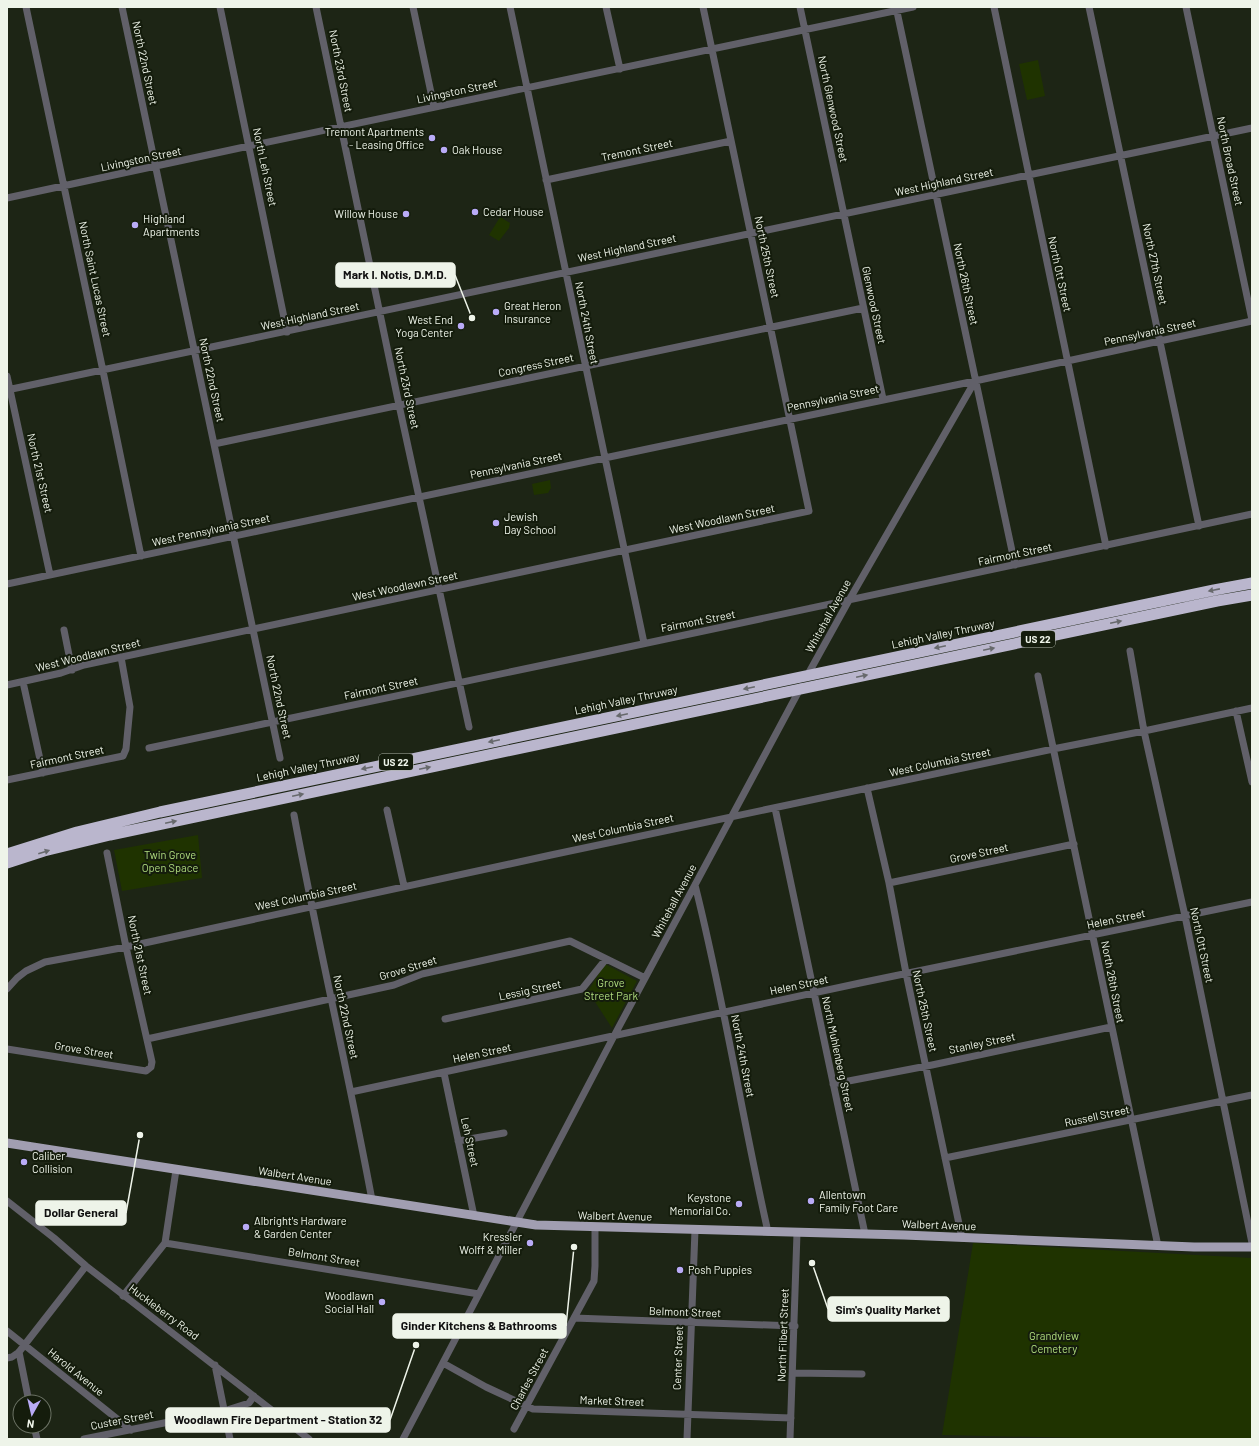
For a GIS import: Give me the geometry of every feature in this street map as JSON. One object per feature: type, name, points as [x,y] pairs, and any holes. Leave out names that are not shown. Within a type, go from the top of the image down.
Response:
[{"type":"highway","name":"Lehigh Valley Thruway","points":[[7,854],[77,832],[160,812],[831,670],[1252,583]]},
{"type":"highway","name":"US 22","points":[[7,864],[44,851],[110,834],[1252,595]]},
{"type":"main road","name":"Walbert Avenue","points":[[7,1143],[536,1225],[865,1234],[1158,1246],[1252,1247]]},
{"type":"street","name":"North Saint Lucas Street","points":[[26,7],[104,371],[141,556]]},
{"type":"street","name":"North 22nd Street","points":[[122,7],[157,167],[280,758]]},
{"type":"street","name":"North Leh Street","points":[[220,7],[287,332]]},
{"type":"street","name":"North 23rd Street","points":[[316,7],[438,590],[469,727]]},
{"type":"street","points":[[413,7],[434,107]]},
{"type":"street","name":"North 24th Street","points":[[510,7],[644,643]]},
{"type":"street","points":[[606,7],[620,69]]},
{"type":"street","name":"North 25th Street","points":[[703,7],[809,511]]},
{"type":"street","name":"North Glenwood Street","points":[[800,7],[843,215]]},
{"type":"street","name":"Livingston Street","points":[[7,198],[805,30],[896,9],[913,7]]},
{"type":"street","name":"North Ott Street","points":[[994,7],[1106,546]]},
{"type":"street","name":"North 27th Street","points":[[1089,7],[1099,61],[1121,156],[1199,526]]},
{"type":"street","name":"North Broad Street","points":[[1186,7],[1252,320]]},
{"type":"street","name":"North 26th Street","points":[[896,9],[1015,565]]},
{"type":"street","name":"West Highland Street","points":[[8,390],[1252,128]]},
{"type":"street","name":"Tremont Street","points":[[546,180],[731,141]]},
{"type":"street","name":"Glenwood Street","points":[[843,215],[883,399]]},
{"type":"street","name":"Congress Street","points":[[214,444],[863,308]]},
{"type":"street","name":"Pennsylvania Street","points":[[419,497],[883,399],[976,381],[1252,320]]},
{"type":"street","name":"North 21st Street","points":[[7,376],[8,390],[50,575]]},
{"type":"street","name":"Whitehall Avenue","points":[[403,1439],[614,1036],[732,816],[848,602],[976,381]]},
{"type":"street","name":"West Pennsylvania Street","points":[[7,584],[419,497]]},
{"type":"street","name":"West Woodlawn Street","points":[[7,685],[72,670],[84,665],[809,511]]},
{"type":"street","name":"Fairmont Street","points":[[148,748],[644,643],[848,602],[1252,514]]},
{"type":"street","points":[[64,630],[72,670]]},
{"type":"street","name":"North Ott Street","points":[[1130,651],[1144,731],[1185,916],[1252,1243]]},
{"type":"street","name":"Fairmont Street","points":[[7,780],[121,756],[124,754],[126,748],[130,707],[121,657]]},
{"type":"street","name":"North 26th Street","points":[[1038,676],[1158,1246]]},
{"type":"street","points":[[23,682],[43,773]]},
{"type":"street","name":"West Columbia Street","points":[[7,989],[17,978],[35,965],[45,962],[126,947],[732,816],[1252,708]]},
{"type":"street","points":[[1236,711],[1252,782]]},
{"type":"street","name":"North 25th Street","points":[[867,788],[889,883],[906,973],[962,1238]]},
{"type":"street","name":"North Muhlenberg Street","points":[[775,808],[865,1234]]},
{"type":"street","points":[[387,810],[404,886]]},
{"type":"street","name":"North 22nd Street","points":[[294,815],[311,906],[351,1092],[372,1200]]},
{"type":"street","name":"Grove Street","points":[[889,883],[1074,844]]},
{"type":"street","name":"North 21st Street","points":[[107,853],[126,947],[152,1062]]},
{"type":"street","name":"North 24th Street","points":[[695,885],[768,1232]]},
{"type":"street","name":"Helen Street","points":[[351,1092],[906,973],[1252,902]]},
{"type":"street","name":"Grove Street","points":[[147,1039],[394,985],[422,974],[570,941],[645,978]]},
{"type":"street","name":"Lessig Street","points":[[445,1019],[582,990],[606,959]]},
{"type":"street","name":"Stanley Street","points":[[834,1084],[1111,1027]]},
{"type":"street","name":"Grove Street","points":[[7,1049],[146,1071],[151,1067],[152,1062]]},
{"type":"street","name":"Leh Street","points":[[444,1073],[474,1216]]},
{"type":"street","name":"Russell Street","points":[[945,1158],[1252,1095]]},
{"type":"street","points":[[458,1141],[504,1133]]},
{"type":"street","points":[[124,1296],[165,1243],[176,1170]]},
{"type":"street","name":"Huckleberry Road","points":[[7,1201],[124,1296],[309,1439]]},
{"type":"street","name":"Charles Street","points":[[514,1429],[594,1281],[596,1266],[595,1227]]},
{"type":"street","name":"Center Street","points":[[687,1439],[690,1323],[695,1230]]},
{"type":"street","name":"North Filbert Street","points":[[790,1439],[797,1233]]},
{"type":"street","name":"Belmont Street","points":[[165,1243],[479,1294]]},
{"type":"street","points":[[7,1358],[12,1357],[25,1346],[86,1266]]},
{"type":"street","name":"Belmont Street","points":[[574,1318],[795,1326]]},
{"type":"street","name":"Harold Avenue","points":[[7,1331],[131,1430]]},
{"type":"street","points":[[19,1352],[27,1394]]},
{"type":"street","name":"Market Street","points":[[444,1363],[486,1387],[526,1407],[539,1410],[791,1418]]},
{"type":"street","points":[[215,1365],[230,1439]]},
{"type":"street","points":[[793,1373],[862,1374]]},
{"type":"street","name":"Custer Street","points":[[84,1439],[224,1411],[249,1404],[254,1396]]},
{"type":"green space","points":[[1038,60],[1045,96],[1027,100],[1019,64]]},
{"type":"green space","points":[[500,217],[510,223],[509,228],[499,241],[489,235]]},
{"type":"green space","points":[[550,480],[551,488],[548,493],[534,495],[532,484]]},
{"type":"green space","name":"Twin Grove Open Space","points":[[198,835],[202,878],[122,891],[114,850]]},
{"type":"green space","name":"Grove Street Park","points":[[605,964],[637,981],[612,1028],[588,991]]},
{"type":"green space","name":"Grandview Cemetery","points":[[973,1243],[1252,1258],[1252,1439],[1129,1439],[942,1435]]},
{"type":"place","name":"Tremont Apartments - Leasing Office","points":[[432,138]]},
{"type":"place","name":"Oak House","points":[[444,150]]},
{"type":"place","name":"Cedar House","points":[[475,212]]},
{"type":"place","name":"Willow House","points":[[406,214]]},
{"type":"place","name":"Highland Apartments","points":[[135,225]]},
{"type":"place","name":"Great Heron Insurance","points":[[496,312]]},
{"type":"place","name":"Mark I. Notis, D.M.D.","points":[[472,318]]},
{"type":"place","name":"West End Yoga Center","points":[[461,326]]},
{"type":"place","name":"Jewish Day School","points":[[496,523]]},
{"type":"place","name":"Dollar General","points":[[140,1135]]},
{"type":"place","name":"Caliber Collision","points":[[24,1162]]},
{"type":"place","name":"Allentown Family Foot Care","points":[[811,1201]]},
{"type":"place","name":"Keystone Memorial Co.","points":[[739,1204]]},
{"type":"place","name":"Albright's Hardware & Garden Center","points":[[246,1227]]},
{"type":"place","name":"Kressler Wolff & Miller","points":[[530,1243]]},
{"type":"place","name":"Ginder Kitchens & Bathrooms","points":[[574,1247]]},
{"type":"place","name":"Sim's Quality Market","points":[[812,1263]]},
{"type":"place","name":"Posh Puppies","points":[[680,1270]]},
{"type":"place","name":"Woodlawn Social Hall","points":[[382,1302]]},
{"type":"place","name":"Woodlawn Fire Department - Station 32","points":[[416,1345]]}]
